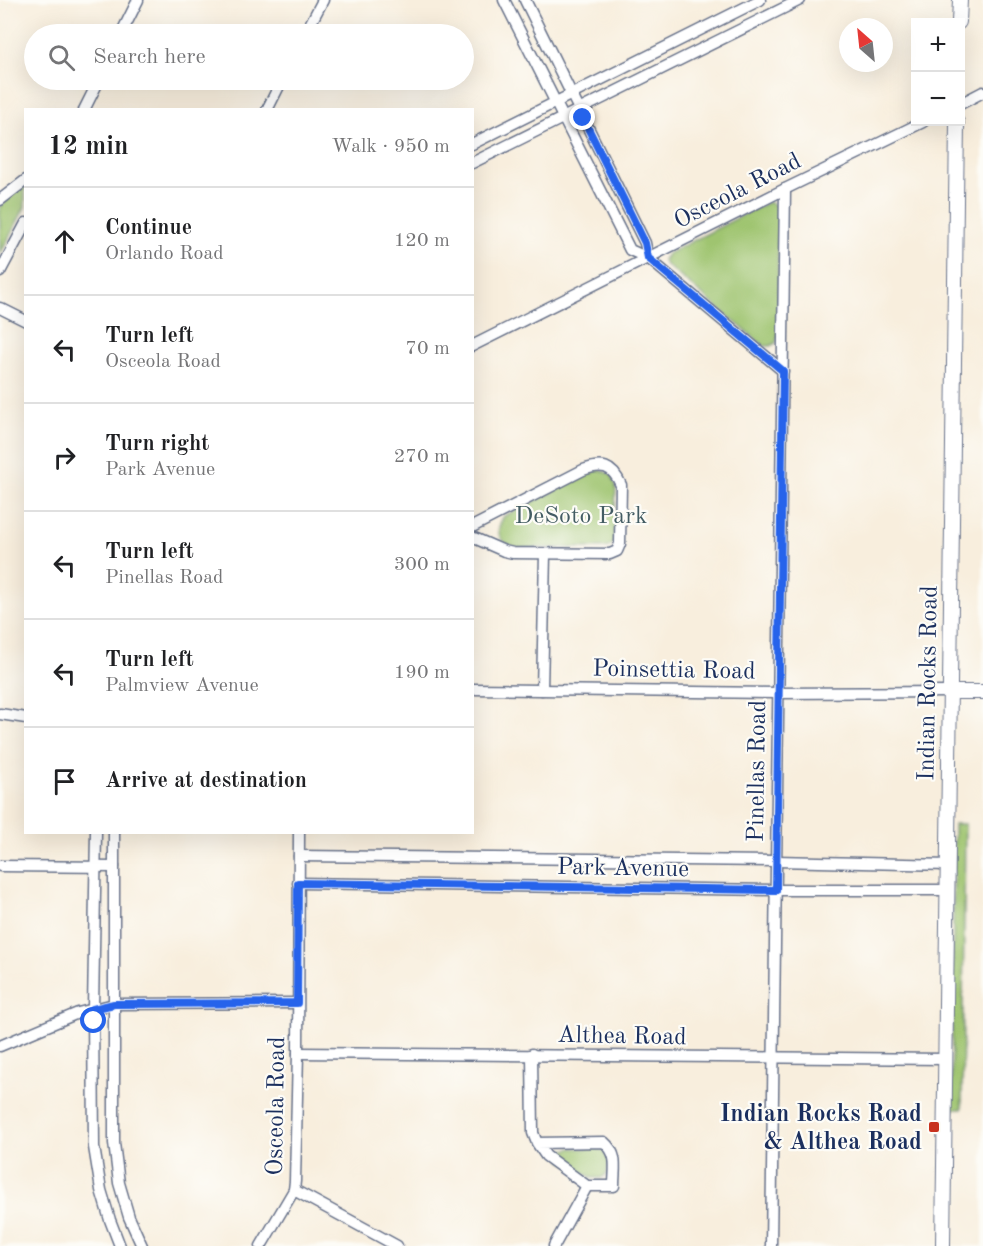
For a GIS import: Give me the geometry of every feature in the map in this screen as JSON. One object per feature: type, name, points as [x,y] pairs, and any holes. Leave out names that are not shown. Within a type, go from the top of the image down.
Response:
[{"type":"street","points":[[126,24],[138,0]]},
{"type":"street","points":[[310,24],[323,0]]},
{"type":"street","points":[[504,0],[630,250],[648,258],[783,371]]},
{"type":"street","points":[[525,0],[645,243],[648,258]]},
{"type":"street","points":[[474,143],[760,0]]},
{"type":"street","points":[[474,162],[800,0]]},
{"type":"street","points":[[959,18],[960,0]]},
{"type":"street","points":[[85,108],[94,90]]},
{"type":"street","points":[[268,108],[277,90]]},
{"type":"street","points":[[965,101],[983,92]]},
{"type":"street","name":"Osceola Road","points":[[474,345],[916,126]]},
{"type":"street","name":"Indian Rocks Road","points":[[943,1246],[957,126]]},
{"type":"street","points":[[0,200],[24,182]]},
{"type":"street","name":"Pinellas Road","points":[[771,1246],[785,189]]},
{"type":"street","points":[[0,272],[24,227]]},
{"type":"street","points":[[0,308],[24,320]]},
{"type":"street","points":[[474,526],[593,466],[603,466],[612,470],[621,485],[620,544],[617,551],[610,554],[513,553],[474,538]]},
{"type":"street","points":[[542,690],[545,554]]},
{"type":"street","name":"Poinsettia Road","points":[[474,689],[778,693],[983,692]]},
{"type":"street","points":[[0,714],[24,718]]},
{"type":"street","points":[[96,834],[93,1009],[94,1147],[101,1190],[120,1246]]},
{"type":"street","points":[[114,834],[114,1143],[119,1183],[141,1246]]},
{"type":"street","name":"Osceola Road","points":[[299,834],[298,1053],[294,1190],[397,1246]]},
{"type":"street","name":"Park Avenue","points":[[298,856],[948,865]]},
{"type":"street","points":[[0,866],[114,867]]},
{"type":"street","name":"Park Avenue","points":[[298,883],[776,890],[947,890]]},
{"type":"street","points":[[0,1046],[78,1013],[114,1004],[297,1003]]},
{"type":"street","name":"Althea Road","points":[[298,1053],[946,1059]]},
{"type":"street","points":[[532,1054],[533,1133],[537,1143],[546,1156],[587,1186],[614,1186],[615,1159],[611,1149],[604,1142],[537,1143]]},
{"type":"street","points":[[554,1246],[587,1186]]},
{"type":"street","points":[[261,1246],[294,1190]]},
{"type":"green space","points":[[24,187],[24,209],[0,255],[0,206]]},
{"type":"green space","points":[[768,202],[774,204],[778,210],[778,336],[776,343],[764,346],[666,265],[663,260],[667,254]]},
{"type":"green space","name":"DeSoto Park","points":[[600,470],[611,474],[616,486],[614,541],[611,546],[606,548],[517,548],[506,543],[500,536],[499,527],[504,516]]},
{"type":"green space","points":[[954,824],[965,824],[962,1109],[951,1109]]},
{"type":"green space","points":[[572,1148],[604,1151],[609,1162],[607,1174],[601,1178],[593,1178],[562,1161],[561,1151]]},
{"type":"place","name":"Indian Rocks Road & Althea Road","points":[[934,1127]]},
{"type":"route","points":[[94,1021],[93,1009],[114,1004],[297,1003],[298,883],[776,890],[783,371],[648,258],[645,243],[583,118]]}]
